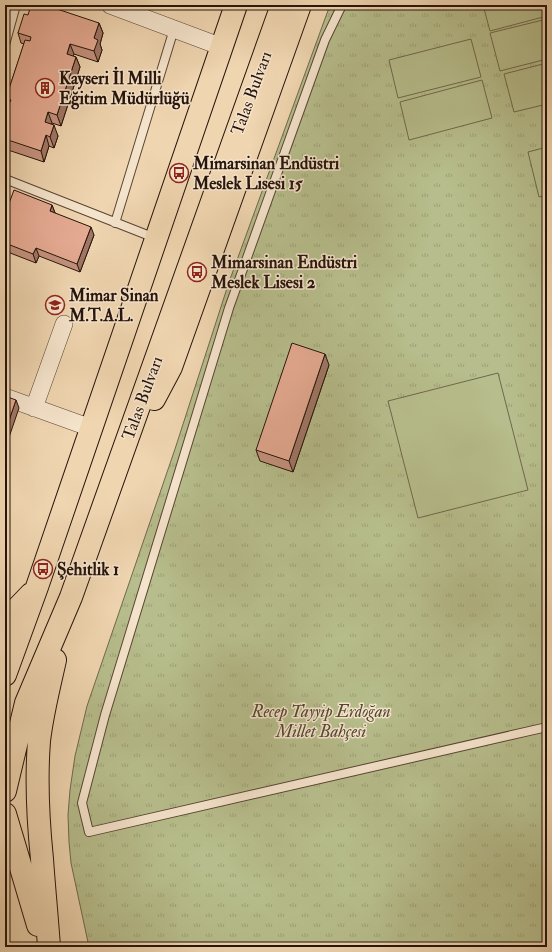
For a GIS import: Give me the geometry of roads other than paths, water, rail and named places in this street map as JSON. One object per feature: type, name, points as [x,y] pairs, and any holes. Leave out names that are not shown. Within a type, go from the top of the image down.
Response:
[{"type":"main road","points":[[5,675],[38,587],[236,5]]},
{"type":"main road","name":"Talas Bulvarı","points":[[5,790],[26,703],[71,598],[282,5]]},
{"type":"main road","points":[[118,466],[171,367],[300,5]]},
{"type":"main road","points":[[5,621],[38,587]]},
{"type":"main road","points":[[49,947],[37,798],[37,770],[43,712],[66,609]]},
{"type":"main road","points":[[5,814],[45,947]]},
{"type":"main road","points":[[5,819],[5,824]]},
{"type":"street","points":[[110,5],[222,47]]},
{"type":"street","points":[[34,408],[64,324]]},
{"type":"street","points":[[5,397],[91,428]]},
{"type":"lane","points":[[5,45],[16,5]]},
{"type":"lane","points":[[342,5],[325,40],[228,308],[105,714],[82,803],[89,832],[547,726]]},
{"type":"lane","points":[[115,223],[174,29]]},
{"type":"lane","points":[[5,179],[156,239]]},
{"type":"place","name":"Kayseri İl Milli Eğitim Müdürlüğü","points":[[45,88]]},
{"type":"place","name":"Mimarsinan Endüstri Meslek Lisesi 15","points":[[179,173]]},
{"type":"place","name":"Mimarsinan Endüstri Meslek Lisesi 2","points":[[197,272]]},
{"type":"place","name":"Mimar Sinan M.T.A.L.","points":[[55,305]]},
{"type":"place","name":"Şehitlik 1","points":[[43,569]]},
{"type":"park label","name":"Recep Tayyip Erdoğan Millet Bahçesi","points":[[321,721]]}]
